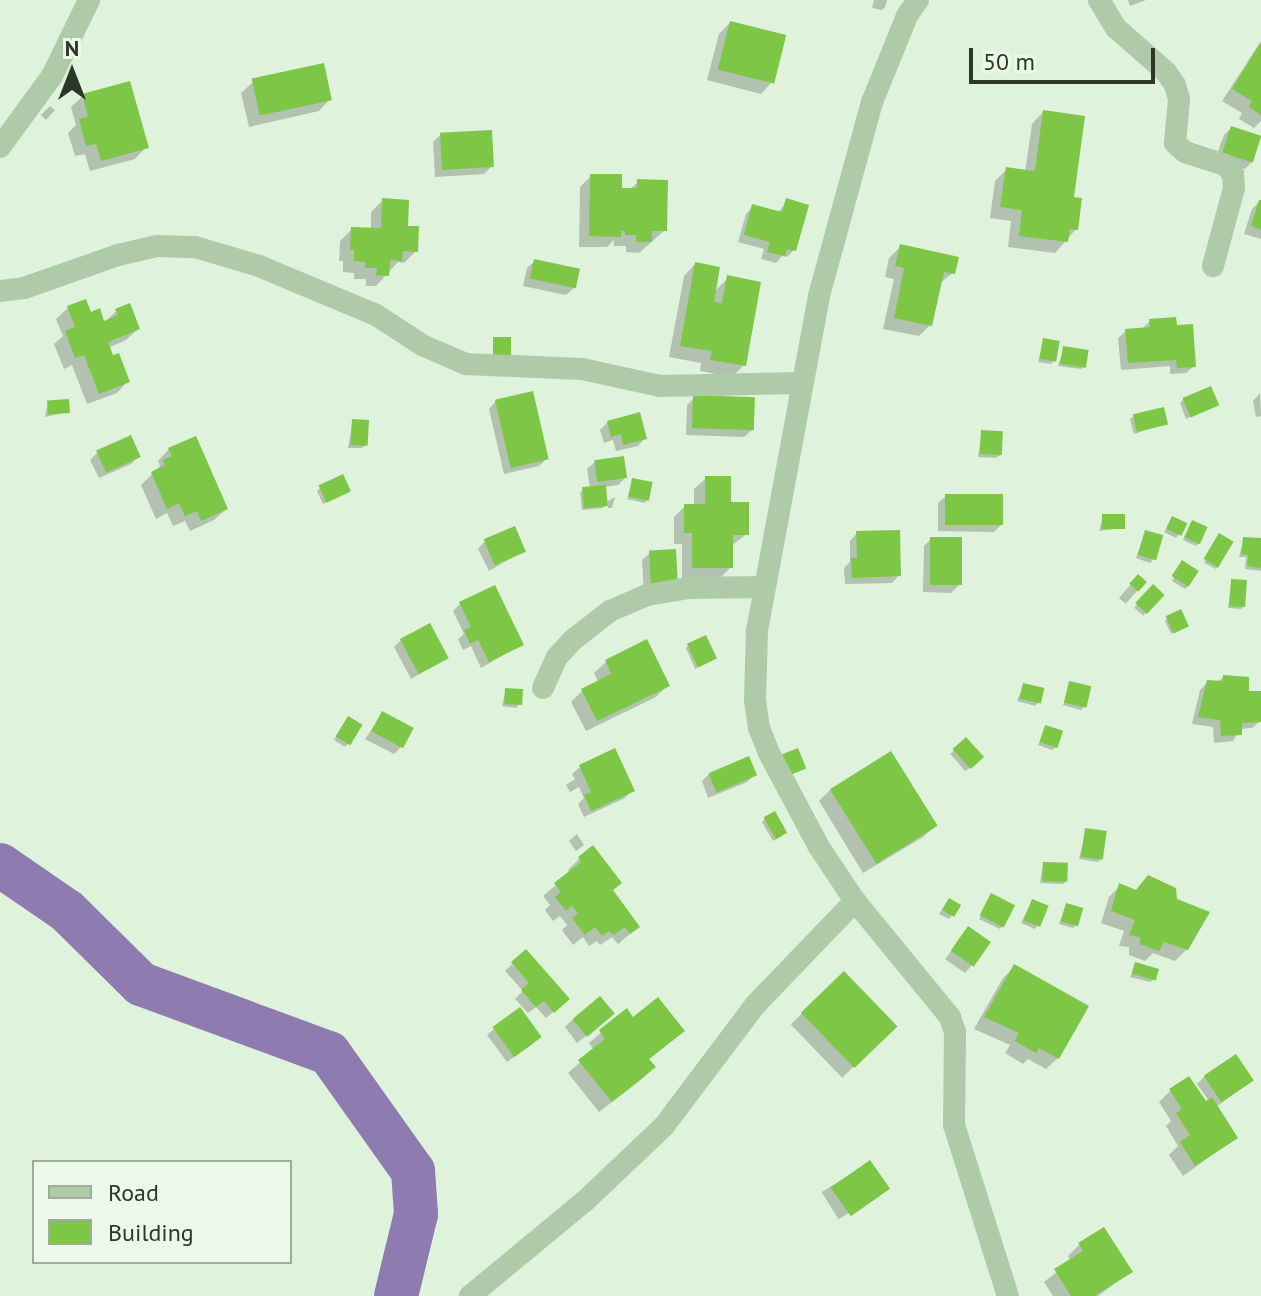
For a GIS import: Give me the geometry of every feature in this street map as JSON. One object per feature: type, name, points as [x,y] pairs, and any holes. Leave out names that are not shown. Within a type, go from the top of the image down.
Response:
[{"type":"street","points":[[0,147],[52,76],[89,0]]},
{"type":"street","points":[[918,0],[907,16],[872,102],[819,296],[801,383],[778,530],[764,587],[754,674],[759,728],[819,847],[855,901],[950,1017],[955,1032],[954,1125],[1008,1296]]},
{"type":"street","points":[[1099,0],[1116,28],[1166,72],[1175,85],[1179,99],[1175,143],[1185,152],[1225,165],[1233,174],[1234,188],[1213,266]]},
{"type":"street","points":[[0,291],[24,288],[118,255],[157,246],[195,247],[259,266],[376,315],[424,346],[466,364],[582,369],[637,384],[660,386],[801,383]]},
{"type":"street","points":[[543,688],[557,657],[574,639],[610,611],[647,595],[689,588],[764,587]]},
{"type":"street","points":[[470,1296],[585,1201],[664,1126],[756,1004],[855,901]]},
{"type":"building","points":[[730,21],[786,35],[774,84],[718,70]]},
{"type":"building","points":[[1261,42],[1261,115],[1249,107],[1252,101],[1232,89]]},
{"type":"building","points":[[324,63],[332,100],[260,116],[252,78]]},
{"type":"building","points":[[130,81],[149,148],[101,161],[96,144],[86,146],[79,119],[88,117],[82,94]]},
{"type":"building","points":[[1043,110],[1085,116],[1074,197],[1082,198],[1078,230],[1070,229],[1068,242],[1019,236],[1022,210],[1000,207],[1006,167],[1035,171]]},
{"type":"building","points":[[1231,126],[1261,136],[1253,163],[1222,153]]},
{"type":"building","points":[[492,130],[494,167],[442,170],[440,133]]},
{"type":"building","points":[[590,174],[622,174],[622,188],[637,188],[637,179],[668,180],[667,231],[652,231],[652,242],[636,242],[636,235],[625,235],[625,231],[621,231],[621,237],[589,236]]},
{"type":"building","points":[[382,198],[409,200],[408,226],[419,226],[418,252],[403,251],[402,261],[390,260],[389,276],[376,275],[377,268],[365,268],[365,262],[354,261],[354,250],[350,250],[351,227],[381,228]]},
{"type":"building","points":[[786,198],[809,205],[796,251],[787,249],[785,256],[767,252],[770,242],[744,235],[752,204],[782,212]]},
{"type":"building","points":[[1261,200],[1261,230],[1251,226]]},
{"type":"building","points":[[900,244],[959,257],[955,274],[944,272],[932,326],[894,318],[904,268],[895,266]]},
{"type":"building","points":[[534,259],[580,269],[576,288],[530,279]]},
{"type":"building","points":[[695,262],[720,267],[714,302],[722,303],[727,275],[761,282],[746,366],[710,360],[712,351],[680,346]]},
{"type":"building","points":[[86,299],[91,312],[100,308],[104,321],[118,315],[115,309],[130,303],[140,329],[108,342],[113,355],[119,353],[130,382],[99,394],[84,355],[75,358],[65,331],[75,327],[67,306]]},
{"type":"building","points":[[1176,317],[1177,325],[1193,324],[1196,367],[1177,368],[1176,360],[1128,363],[1125,329],[1150,327],[1149,319]]},
{"type":"building","points":[[493,337],[511,337],[511,358],[493,358]]},
{"type":"building","points":[[1043,338],[1060,341],[1056,362],[1039,359]]},
{"type":"building","points":[[1063,346],[1089,350],[1086,368],[1060,364]]},
{"type":"building","points":[[1211,386],[1219,405],[1191,417],[1182,398]]},
{"type":"building","points":[[533,391],[549,459],[511,468],[495,400]]},
{"type":"building","points":[[693,395],[755,397],[754,430],[692,428]]},
{"type":"building","points":[[69,399],[70,413],[48,415],[47,401]]},
{"type":"building","points":[[1164,407],[1168,425],[1137,432],[1133,414]]},
{"type":"building","points":[[640,412],[647,439],[623,445],[621,434],[611,437],[607,421]]},
{"type":"building","points":[[352,419],[369,420],[368,446],[351,445]]},
{"type":"building","points":[[981,430],[1003,431],[1002,455],[980,454]]},
{"type":"building","points":[[131,435],[141,457],[106,472],[96,450]]},
{"type":"building","points":[[196,436],[228,509],[201,521],[197,511],[185,516],[179,503],[167,509],[151,472],[165,465],[163,460],[172,456],[168,448]]},
{"type":"building","points":[[624,456],[627,478],[597,482],[594,460]]},
{"type":"building","points":[[343,474],[351,491],[327,503],[319,485]]},
{"type":"building","points":[[705,476],[731,476],[731,502],[749,502],[749,535],[733,535],[733,568],[692,568],[692,533],[684,533],[684,504],[705,504]]},
{"type":"building","points":[[632,478],[653,482],[649,501],[628,497]]},
{"type":"building","points":[[606,485],[608,506],[584,508],[582,487]]},
{"type":"building","points":[[945,494],[1003,494],[1003,525],[945,525]]},
{"type":"building","points":[[1102,514],[1125,514],[1125,529],[1102,529]]},
{"type":"building","points":[[1172,516],[1187,523],[1181,536],[1166,529]]},
{"type":"building","points":[[1192,520],[1208,527],[1200,544],[1184,537]]},
{"type":"building","points":[[515,526],[526,552],[495,565],[484,539]]},
{"type":"building","points":[[900,530],[901,576],[852,578],[851,558],[857,558],[856,531]]},
{"type":"building","points":[[1145,530],[1163,535],[1156,560],[1138,555]]},
{"type":"building","points":[[1219,533],[1234,542],[1218,567],[1204,559]]},
{"type":"building","points":[[930,537],[962,537],[962,585],[930,585]]},
{"type":"building","points":[[1243,537],[1261,538],[1261,568],[1247,566],[1248,555],[1241,554]]},
{"type":"building","points":[[676,549],[678,584],[651,585],[649,550]]},
{"type":"building","points":[[1182,560],[1199,571],[1188,587],[1172,576]]},
{"type":"building","points":[[1138,574],[1147,582],[1138,592],[1129,584]]},
{"type":"building","points":[[1231,579],[1247,580],[1245,607],[1229,606]]},
{"type":"building","points":[[1153,584],[1165,595],[1147,614],[1135,603]]},
{"type":"building","points":[[495,585],[524,645],[489,662],[478,640],[470,644],[464,630],[471,627],[459,602]]},
{"type":"building","points":[[1181,609],[1189,626],[1174,633],[1166,616]]},
{"type":"building","points":[[430,623],[449,658],[419,674],[400,639]]},
{"type":"building","points":[[706,635],[717,659],[698,667],[687,644]]},
{"type":"building","points":[[647,639],[670,686],[597,721],[581,689],[611,674],[605,660]]},
{"type":"building","points":[[1223,675],[1249,677],[1249,691],[1261,691],[1261,722],[1242,723],[1242,735],[1221,736],[1220,720],[1198,717],[1207,680],[1223,681]]},
{"type":"building","points":[[1069,681],[1091,686],[1086,708],[1064,702]]},
{"type":"building","points":[[1023,683],[1044,688],[1041,704],[1019,699]]},
{"type":"building","points":[[505,688],[523,689],[522,705],[504,704]]},
{"type":"building","points":[[382,711],[414,728],[403,748],[371,731]]},
{"type":"building","points":[[348,716],[363,725],[350,745],[336,737]]},
{"type":"building","points":[[1045,725],[1063,731],[1058,748],[1039,742]]},
{"type":"building","points":[[966,737],[984,757],[971,769],[953,749]]},
{"type":"building","points":[[615,748],[635,791],[591,811],[584,795],[591,792],[579,765]]},
{"type":"building","points":[[798,748],[806,768],[790,775],[782,754]]},
{"type":"building","points":[[891,751],[938,826],[877,864],[830,789]]},
{"type":"building","points":[[749,756],[757,775],[717,793],[708,773]]},
{"type":"building","points":[[775,811],[787,833],[776,839],[764,817]]},
{"type":"building","points":[[1085,828],[1107,831],[1103,860],[1081,857]]},
{"type":"building","points":[[593,845],[622,883],[613,890],[640,927],[630,934],[625,927],[613,935],[609,931],[602,936],[595,927],[585,935],[572,918],[578,913],[572,906],[566,911],[555,897],[561,892],[554,883],[581,862],[578,857]]},
{"type":"building","points":[[1043,862],[1068,863],[1067,882],[1042,881]]},
{"type":"building","points":[[1148,875],[1176,888],[1177,899],[1210,912],[1188,950],[1164,942],[1159,951],[1140,944],[1140,937],[1129,935],[1135,920],[1111,911],[1119,883],[1136,890]]},
{"type":"building","points":[[991,893],[1015,905],[1004,928],[980,915]]},
{"type":"building","points":[[949,898],[961,905],[954,917],[942,910]]},
{"type":"building","points":[[1032,899],[1049,906],[1040,927],[1023,920]]},
{"type":"building","points":[[1066,903],[1083,908],[1078,926],[1061,921]]},
{"type":"building","points":[[968,926],[991,942],[974,967],[951,951]]},
{"type":"building","points":[[526,949],[570,999],[554,1013],[544,1001],[536,1007],[521,990],[529,983],[511,962]]},
{"type":"building","points":[[1135,962],[1159,969],[1156,980],[1132,974]]},
{"type":"building","points":[[1014,964],[1089,1006],[1059,1059],[1039,1048],[1036,1053],[1015,1041],[1019,1033],[984,1017]]},
{"type":"building","points":[[844,971],[897,1026],[854,1068],[801,1013]]},
{"type":"building","points":[[600,996],[615,1014],[587,1037],[572,1019]]},
{"type":"building","points":[[658,997],[685,1031],[649,1059],[656,1067],[612,1102],[578,1060],[605,1039],[599,1030],[627,1008],[633,1017]]},
{"type":"building","points":[[520,1007],[542,1037],[514,1057],[492,1027]]},
{"type":"building","points":[[1236,1054],[1254,1081],[1222,1102],[1204,1076]]},
{"type":"building","points":[[1189,1076],[1206,1101],[1212,1097],[1238,1138],[1195,1166],[1180,1142],[1190,1135],[1176,1113],[1182,1109],[1169,1089]]},
{"type":"building","points":[[870,1160],[890,1189],[851,1216],[831,1188]]},
{"type":"building","points":[[1104,1227],[1133,1272],[1094,1296],[1071,1296],[1054,1269],[1083,1251],[1078,1243]]},
{"type":"waterway","points":[[0,865],[67,911],[141,984],[329,1053],[413,1171],[416,1214],[396,1296]]}]
